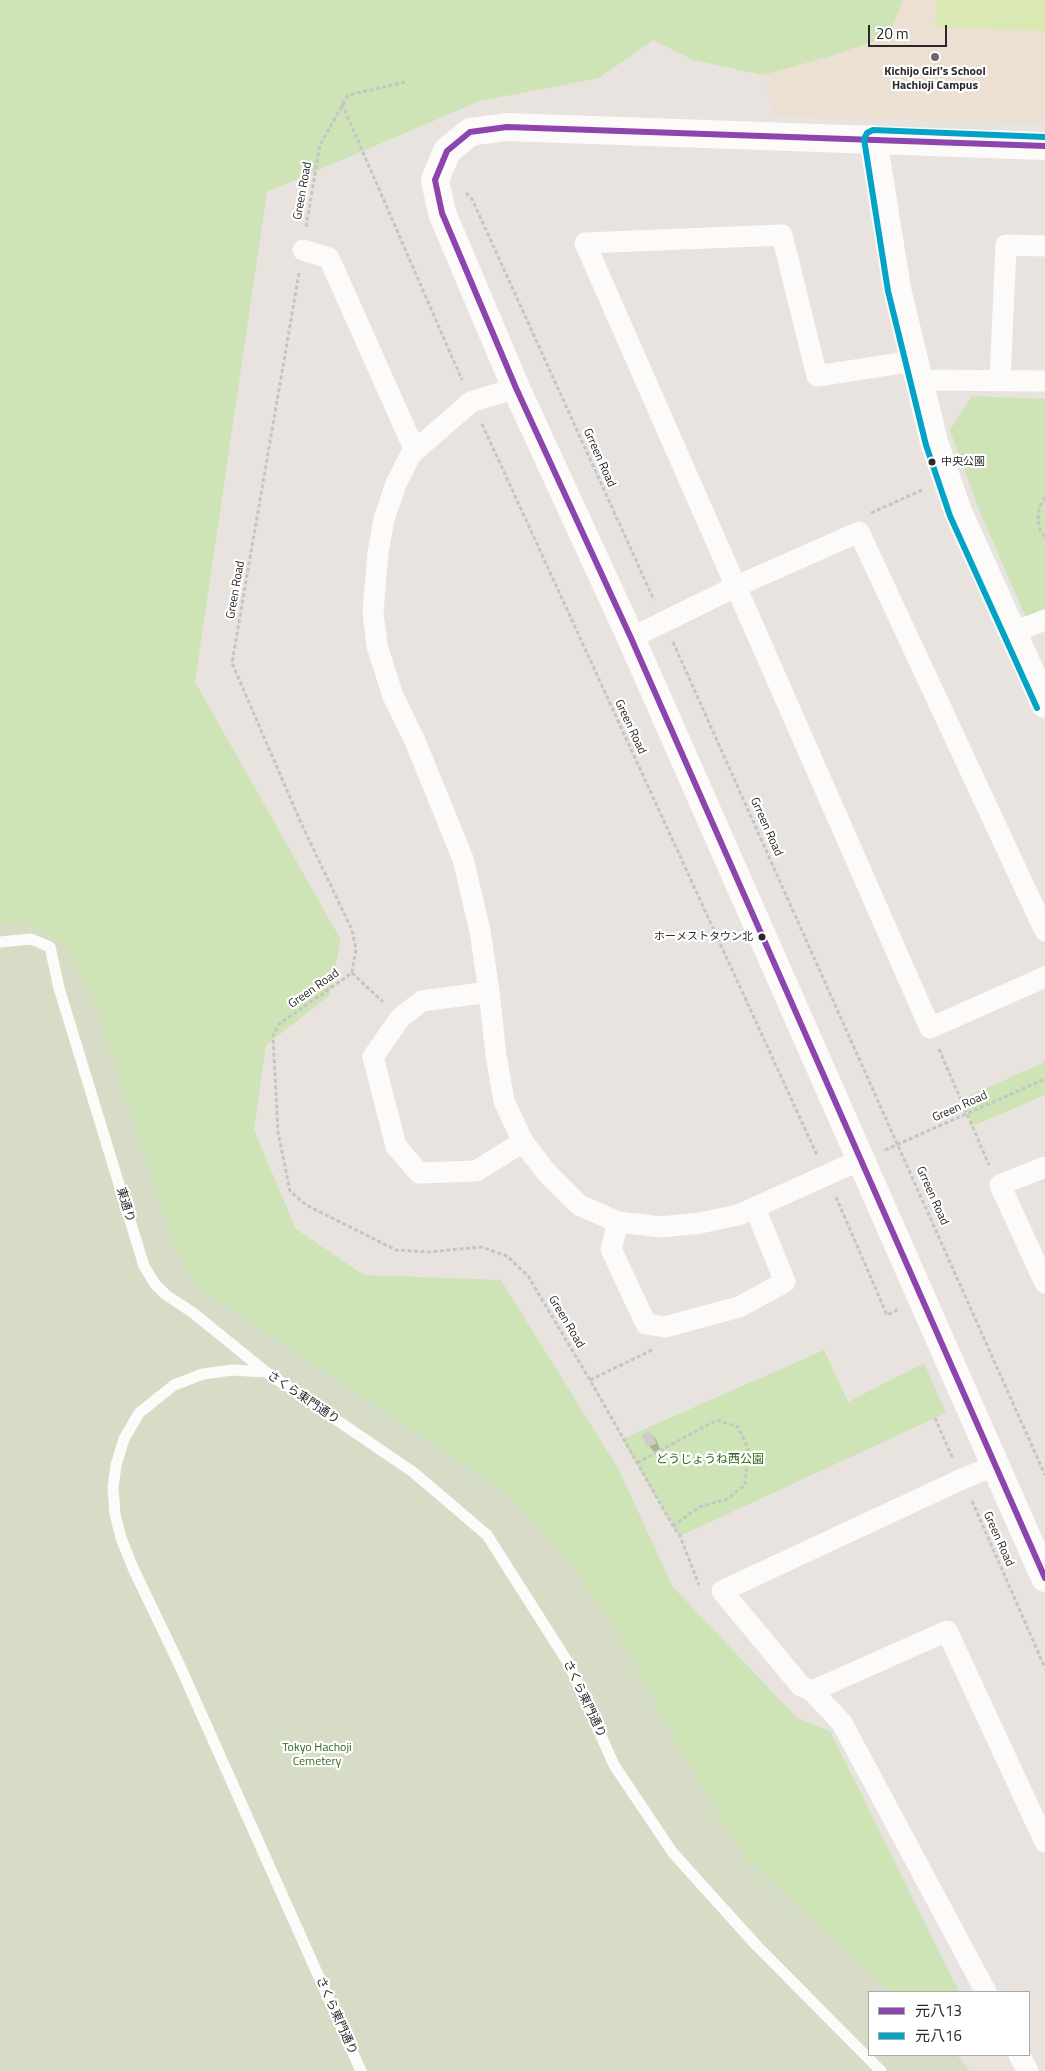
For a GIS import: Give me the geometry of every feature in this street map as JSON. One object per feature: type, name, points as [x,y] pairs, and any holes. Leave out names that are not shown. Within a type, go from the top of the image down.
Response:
[{"type":"street","points":[[1045,146],[507,127],[470,132],[446,151],[435,180],[442,213],[516,388],[871,1156],[994,1466],[1045,1578]]},
{"type":"street","points":[[873,139],[896,289],[934,442],[958,512],[1045,704]]},
{"type":"street","points":[[1045,381],[1000,380],[916,371],[817,376],[782,234],[585,243],[930,1028],[1045,977]]},
{"type":"street","points":[[1000,380],[1006,245],[1045,246]]},
{"type":"street","points":[[303,250],[329,258],[415,450]]},
{"type":"street","points":[[516,388],[471,402],[411,454],[396,484],[384,519],[378,553],[373,612],[377,646],[393,696],[415,741],[464,859],[480,931],[504,1101],[523,1142],[547,1173],[578,1205],[618,1222],[661,1227],[700,1223],[738,1215],[871,1156]]},
{"type":"street","points":[[631,638],[737,586],[860,532],[1045,931]]},
{"type":"street","points":[[1014,632],[1045,620]]},
{"type":"street","points":[[489,992],[422,1001],[400,1018],[373,1057],[396,1146],[419,1173],[476,1171],[523,1142]]},
{"type":"street","points":[[1045,1167],[1000,1186],[1045,1283]]},
{"type":"street","points":[[618,1222],[611,1249],[646,1324],[665,1327],[739,1307],[784,1282],[755,1208]]},
{"type":"street","points":[[985,1991],[842,1723],[812,1691],[801,1686],[722,1591],[962,1479],[994,1466]]},
{"type":"street","points":[[812,1691],[947,1632],[1045,1842]]},
{"type":"street","points":[[1020,2056],[1028,2071]]},
{"type":"lane","name":"東通り","points":[[0,942],[31,939],[50,947],[59,988],[144,1266],[155,1284],[166,1295],[192,1312],[266,1372]]},
{"type":"lane","name":"さくら東門通り","points":[[361,2071],[184,1673],[133,1568],[115,1514],[113,1488],[116,1465],[124,1439],[139,1413],[174,1384],[203,1374],[232,1370],[266,1372],[413,1472],[487,1535],[569,1664],[614,1765],[673,1852],[757,1946],[881,2071]]},
{"type":"path","name":"Green Road","points":[[405,82],[348,95],[320,145],[232,664],[301,823],[352,930],[356,949],[352,973],[279,1024],[273,1036],[278,1132],[290,1191],[306,1205],[396,1250],[429,1252],[481,1248],[507,1256],[528,1276],[590,1380],[636,1464],[672,1526],[680,1536],[699,1585],[722,1591]]},
{"type":"path","name":"Green Road","points":[[342,104],[471,402],[826,1175],[887,1315],[899,1309]]},
{"type":"path","name":"Grreen Road","points":[[463,190],[472,199],[664,622],[899,1144],[1045,1475]]},
{"type":"path","points":[[863,516],[928,488]]},
{"type":"path","points":[[1045,498],[1039,508],[1038,520],[1040,530],[1045,537]]},
{"type":"path","points":[[352,973],[400,1018]]},
{"type":"path","points":[[930,1028],[1000,1186]]},
{"type":"path","name":"Green Road","points":[[871,1156],[1045,1079]]},
{"type":"path","points":[[590,1380],[657,1347],[665,1327]]},
{"type":"path","name":"Green Road","points":[[935,1418],[1045,1668]]},
{"type":"path","points":[[636,1464],[717,1420],[738,1427],[748,1449],[745,1485],[727,1499],[699,1508],[672,1526]]},
{"type":"shaded area","name":"Kichijo Girl's School Hachioji Campus","points":[[903,0],[1045,0],[1045,124],[775,116],[763,75],[886,38]]},
{"type":"green space","points":[[0,0],[903,0],[889,36],[827,57],[763,75],[693,60],[653,40],[599,78],[480,101],[267,192],[195,682],[341,940],[329,996],[266,1045],[254,1130],[296,1229],[364,1275],[501,1280],[619,1470],[673,1587],[797,1718],[830,1731],[959,1991],[891,1991],[744,1857],[687,1761],[509,1495],[199,1288],[177,1254],[92,995],[64,944],[22,923],[0,925]]},
{"type":"green space","points":[[936,0],[1045,0],[1045,31],[935,27]]},
{"type":"green space","points":[[972,396],[1045,399],[1045,620],[1030,627],[978,507],[950,430]]},
{"type":"green space","name":"Tokyo Hachoji Cemetery","points":[[22,923],[64,944],[92,995],[177,1254],[199,1288],[509,1495],[566,1558],[614,1624],[687,1761],[744,1857],[891,1991],[868,1991],[868,2056],[958,2056],[970,2071],[0,2071],[0,925]]},
{"type":"green space","points":[[1045,1062],[1045,1095],[973,1126],[962,1099]]},
{"type":"green space","name":"どうじょうね西公園","points":[[824,1350],[848,1402],[924,1363],[946,1413],[680,1536],[622,1439]]},
{"type":"building","points":[[650,1431],[656,1443],[647,1447],[642,1435]]},
{"type":"transit line","name":"元八13","points":[[1045,146],[507,127],[470,132],[447,151],[435,180],[442,213],[516,388],[631,638],[1045,1578]]},
{"type":"transit line","name":"元八16","points":[[1037,708],[950,516],[926,445],[888,291],[864,139],[867,133],[873,130],[1045,137]]},
{"type":"place","name":"Kichijo Girl's School Hachioji Campus","points":[[935,57]]},
{"type":"place","name":"中央公園","points":[[932,462]]},
{"type":"place","name":"ホーメストタウン北","points":[[762,937]]}]
